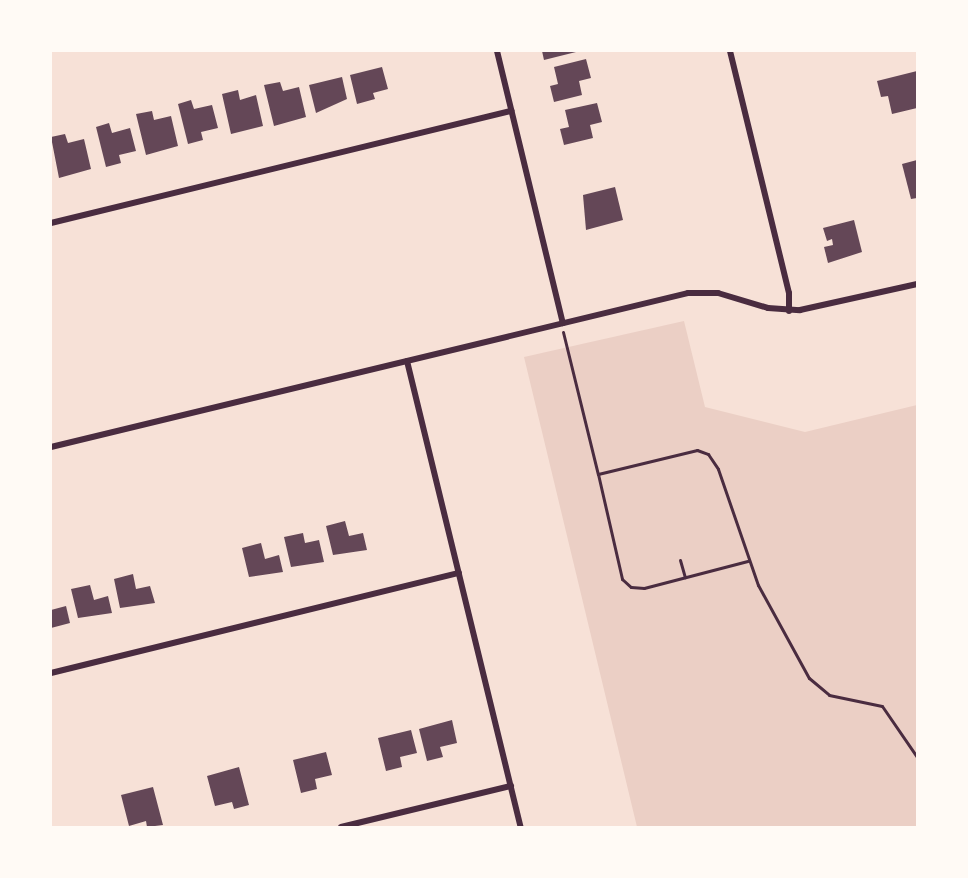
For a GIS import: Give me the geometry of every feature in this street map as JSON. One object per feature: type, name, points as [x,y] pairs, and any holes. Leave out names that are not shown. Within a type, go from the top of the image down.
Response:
[{"type":"street","points":[[497,51],[563,323]]},
{"type":"street","points":[[730,51],[789,293],[789,310]]},
{"type":"street","points":[[51,223],[512,111]]},
{"type":"street","points":[[51,447],[407,360],[703,292],[789,310],[828,306],[917,284]]},
{"type":"street","points":[[407,360],[521,827]]},
{"type":"street","points":[[51,673],[459,573]]},
{"type":"street","points":[[341,827],[511,786]]},
{"type":"path","points":[[563,333],[622,579],[631,587],[644,588],[748,561]]},
{"type":"path","points":[[598,474],[697,450],[708,454],[718,469],[748,561],[809,678],[829,695],[882,706],[917,757]]},
{"type":"path","points":[[680,560],[685,577]]},
{"type":"shaded area","points":[[684,321],[705,407],[805,432],[917,405],[917,827],[637,827],[524,357]]},
{"type":"building","points":[[542,51],[576,51],[576,52],[544,60]]},
{"type":"building","points":[[586,59],[591,78],[579,81],[582,95],[554,102],[550,86],[558,84],[554,67]]},
{"type":"building","points":[[382,67],[388,89],[373,93],[375,99],[357,104],[350,75]]},
{"type":"building","points":[[917,71],[917,108],[892,114],[888,96],[881,97],[877,81]]},
{"type":"building","points":[[342,77],[347,99],[316,113],[309,85]]},
{"type":"building","points":[[280,82],[283,91],[299,87],[306,117],[274,126],[264,85]]},
{"type":"building","points":[[238,90],[240,100],[256,95],[263,126],[231,134],[222,94]]},
{"type":"building","points":[[191,100],[194,109],[212,105],[218,128],[201,132],[203,140],[188,144],[178,104]]},
{"type":"building","points":[[597,103],[602,122],[590,125],[593,138],[564,145],[560,129],[569,127],[565,110]]},
{"type":"building","points":[[152,111],[154,120],[171,116],[178,146],[146,155],[136,114]]},
{"type":"building","points":[[109,123],[112,133],[130,128],[136,151],[119,155],[121,163],[106,167],[96,127]]},
{"type":"building","points":[[65,134],[68,143],[84,139],[91,169],[59,178],[51,137]]},
{"type":"building","points":[[917,160],[917,198],[911,199],[902,164]]},
{"type":"building","points":[[615,187],[623,220],[586,230],[583,195]]},
{"type":"building","points":[[854,220],[862,252],[828,263],[824,247],[833,245],[832,239],[827,241],[823,228]]},
{"type":"building","points":[[345,521],[349,536],[363,533],[367,550],[333,555],[326,526]]},
{"type":"building","points":[[303,533],[305,543],[319,540],[324,562],[291,567],[284,537]]},
{"type":"building","points":[[261,543],[265,559],[279,555],[283,572],[249,577],[242,548]]},
{"type":"building","points":[[133,574],[136,589],[150,586],[155,603],[120,608],[114,579]]},
{"type":"building","points":[[90,585],[94,600],[108,596],[112,613],[78,618],[71,589]]},
{"type":"building","points":[[66,606],[70,623],[51,628],[51,610]]},
{"type":"building","points":[[452,720],[457,743],[440,747],[443,757],[427,761],[419,729]]},
{"type":"building","points":[[411,730],[417,753],[400,757],[402,767],[386,771],[378,738]]},
{"type":"building","points":[[326,752],[332,775],[315,779],[317,789],[301,793],[293,760]]},
{"type":"building","points":[[239,767],[249,805],[234,809],[232,802],[215,806],[207,776]]},
{"type":"building","points":[[153,787],[163,825],[147,827],[146,821],[129,826],[121,795]]}]
